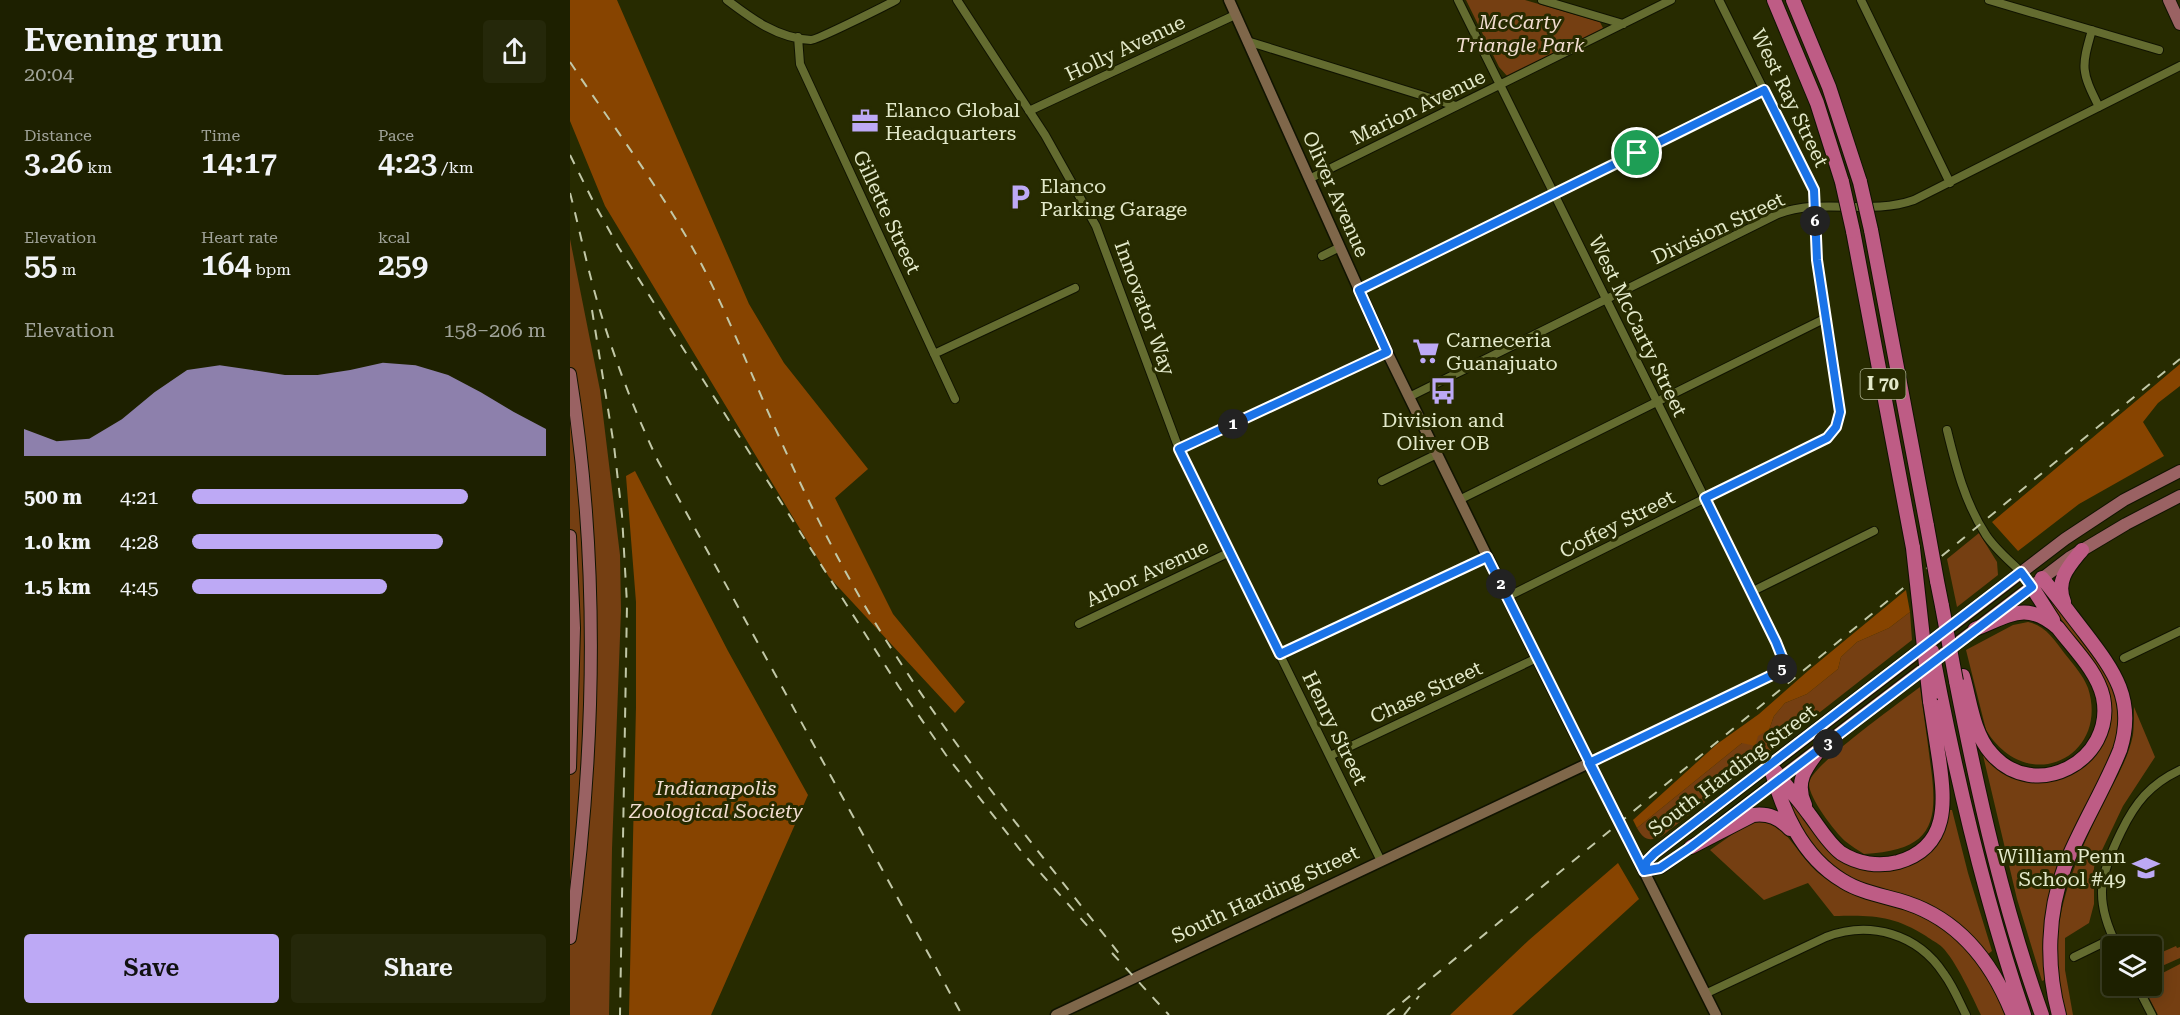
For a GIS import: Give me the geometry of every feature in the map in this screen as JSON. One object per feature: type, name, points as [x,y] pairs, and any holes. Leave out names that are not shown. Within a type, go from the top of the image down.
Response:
[{"type":"highway","name":"I 70","points":[[1774,0],[1817,103],[1842,182],[1912,543],[1935,696],[1980,872],[2024,1015]]},
{"type":"highway","name":"I 70","points":[[1793,0],[1829,87],[1860,182],[1942,606],[1960,678]]},
{"type":"highway","points":[[2067,610],[2062,598],[2061,582],[2067,569],[2082,550]]},
{"type":"highway","points":[[2037,583],[2067,610],[2114,673],[2123,696],[2126,721],[2120,750],[2068,858],[2056,898],[2050,961],[2059,1015]]},
{"type":"highway","points":[[1960,678],[1979,734],[1993,756],[2012,770],[2030,775],[2047,775],[2068,769],[2084,758],[2095,744],[2103,724],[2102,693],[2095,678],[2058,628],[2037,583]]},
{"type":"highway","points":[[1975,629],[2017,613],[2027,612],[2040,615],[2058,628]]},
{"type":"highway","points":[[1960,678],[1993,852],[2018,944],[2042,1015]]},
{"type":"highway","points":[[1777,781],[1808,813],[1833,846],[1847,856],[1857,861],[1879,865],[1911,857],[1925,847],[1934,836],[1941,821],[1944,798],[1935,696]]},
{"type":"highway","points":[[1808,813],[1801,796],[1800,781],[1806,768],[1820,749]]},
{"type":"highway","points":[[1770,765],[1786,815],[1797,835],[1821,864],[1844,882],[1858,889],[1918,907],[1962,934],[1988,965],[2000,984],[2013,1015]]},
{"type":"highway","points":[[1691,847],[1744,819],[1759,814],[1774,817],[1797,835]]},
{"type":"main road","points":[[2169,0],[2180,24]]},
{"type":"main road","points":[[570,374],[587,510],[592,641],[589,770],[580,870],[570,938]]},
{"type":"main road","name":"South Harding Street","points":[[1770,765],[2065,539],[2109,510],[2180,471]]},
{"type":"main road","name":"South Harding Street","points":[[1777,781],[2082,550],[2180,496]]},
{"type":"main road","points":[[570,536],[574,628],[570,768]]},
{"type":"main road","points":[[2021,572],[2037,583]]},
{"type":"street","points":[[727,0],[749,18],[778,33],[813,40],[896,0]]},
{"type":"street","name":"Innovator Way","points":[[957,0],[1045,135],[1096,226],[1179,449]]},
{"type":"street","name":"Oliver Avenue","points":[[1228,0],[1387,352],[1716,1015]]},
{"type":"street","name":"West McCarty Street","points":[[1458,0],[1776,642],[1782,657],[1783,668]]},
{"type":"street","points":[[1542,0],[1623,24]]},
{"type":"street","name":"Marion Avenue","points":[[1309,179],[1671,0]]},
{"type":"street","name":"West Ray Street","points":[[1719,0],[1812,188],[1815,206],[1816,253],[1839,406],[1838,422],[1834,429]]},
{"type":"street","points":[[1861,0],[1950,183]]},
{"type":"street","points":[[1989,0],[2159,50]]},
{"type":"street","name":"Holly Avenue","points":[[1029,111],[1235,15]]},
{"type":"street","points":[[2092,30],[2084,58],[2084,72],[2099,107]]},
{"type":"street","name":"Gillette Street","points":[[798,37],[800,64],[955,399]]},
{"type":"street","points":[[1247,41],[1456,106]]},
{"type":"street","name":"Division Street","points":[[1409,397],[1778,214],[1815,206],[1886,208],[1914,200],[2180,66]]},
{"type":"street","points":[[1359,290],[1764,90]]},
{"type":"street","points":[[1322,256],[1340,247]]},
{"type":"street","points":[[934,354],[1075,288]]},
{"type":"street","points":[[1459,500],[1826,318]]},
{"type":"street","points":[[1179,449],[1387,352]]},
{"type":"street","name":"Coffey Street","points":[[1507,597],[1827,438],[1834,429]]},
{"type":"street","points":[[1947,430],[1961,485],[1985,534],[2021,572]]},
{"type":"street","name":"Henry Street","points":[[1179,449],[1381,861]]},
{"type":"street","points":[[1382,481],[1437,454]]},
{"type":"street","points":[[1751,592],[1874,531]]},
{"type":"street","name":"Arbor Avenue","points":[[1079,624],[1230,552]]},
{"type":"street","points":[[1280,654],[1487,557]]},
{"type":"street","points":[[2124,657],[2180,631]]},
{"type":"street","name":"Chase Street","points":[[1330,756],[1537,658]]},
{"type":"street","name":"South Harding Street","points":[[1056,1015],[1589,763],[1783,668]]},
{"type":"street","name":"South Harding Street","points":[[1770,765],[1655,853],[1647,861],[1644,871],[1660,868],[1777,781]]},
{"type":"street","points":[[2112,936],[2104,916],[2102,896],[2108,859],[2140,798],[2158,782],[2180,770]]},
{"type":"street","points":[[1705,994],[1826,937],[1845,931],[1869,929],[1908,940],[1938,965],[1965,1013],[1956,1015]]},
{"type":"street","points":[[2074,957],[2102,943]]},
{"type":"street","points":[[2142,996],[2152,1015]]},
{"type":"green space","points":[[570,0],[617,0],[749,304],[784,363],[868,469],[835,498],[893,614],[965,702],[955,713],[829,577],[605,206],[570,121]]},
{"type":"green space","name":"McCarty Triangle Park","points":[[1466,0],[1525,0],[1600,22],[1603,28],[1508,77],[1499,67]]},
{"type":"green space","points":[[570,239],[600,390],[620,555],[621,610],[612,849],[609,1015],[570,1015]]},
{"type":"green space","points":[[2180,364],[2180,386],[2158,403],[2143,422],[2164,456],[2079,504],[2018,551],[1992,522]]},
{"type":"green space","name":"Indianapolis Zoological Society","points":[[635,471],[728,651],[808,795],[711,1015],[629,1015],[636,602],[626,476]]},
{"type":"green space","points":[[1979,533],[1997,562],[1998,575],[1957,607],[1947,559]]},
{"type":"green space","points":[[1906,590],[1910,612],[1889,628],[1857,642],[1841,657],[1838,669],[1807,694],[1785,703],[1774,716],[1769,730],[1758,736],[1755,746],[1742,743],[1637,828],[1633,820],[1717,744],[1759,714]]},
{"type":"green space","points":[[2053,601],[2113,680],[2119,701],[2121,730],[2117,745],[2059,867],[2047,979],[2042,981],[2017,899],[1982,751],[2004,773],[2026,781],[2051,781],[2072,774],[2089,761],[2109,721],[2111,703],[2103,678],[2057,613],[2051,603]]},
{"type":"green space","points":[[1910,612],[1912,640],[1662,836],[1647,839],[1642,835],[1637,828],[1742,743],[1769,730],[1774,716],[1785,703],[1807,694],[1838,669],[1841,657],[1857,642],[1889,628]]},
{"type":"green space","points":[[2028,622],[2049,634],[2078,670],[2088,688],[2092,712],[2087,733],[2076,749],[2061,760],[2043,765],[2023,762],[2003,751],[1986,730],[1966,650],[2013,625]]},
{"type":"green space","points":[[1920,687],[1933,783],[1932,817],[1927,829],[1918,839],[1905,846],[1887,851],[1864,854],[1845,841],[1835,830],[1817,805],[1809,783],[1813,775],[1840,749]]},
{"type":"green space","points":[[2134,707],[2155,757],[2123,806],[2094,867],[2094,904],[2089,923],[2065,938],[2065,970],[2073,1015],[2066,1015],[2059,988],[2057,962],[2061,912],[2086,839],[2127,756],[2133,735]]},
{"type":"green space","points":[[1789,800],[1828,850],[1877,870],[1939,840],[1945,831],[1949,810],[1952,810],[1968,873],[1992,951],[1988,954],[1959,925],[1844,877],[1805,837],[1784,801]]},
{"type":"green space","points":[[1769,820],[1782,831],[1816,871],[1836,885],[1853,894],[1919,916],[1952,936],[1977,962],[1997,996],[2005,1015],[1981,1015],[1947,953],[1939,944],[1914,929],[1882,918],[1834,916],[1808,883],[1764,900],[1710,850],[1750,822]]},
{"type":"green space","points":[[1618,863],[1639,899],[1512,1015],[1450,1015],[1529,940]]},
{"type":"green space","points":[[2176,946],[2180,947],[2180,958],[2162,966],[2162,952]]},
{"type":"green space","points":[[2180,964],[2180,1015],[2158,1015],[2148,996],[2162,996],[2162,973]]},
{"type":"railway","points":[[570,62],[658,191],[705,271],[809,502],[862,601],[921,694],[953,739],[1121,956]]},
{"type":"railway","points":[[570,155],[619,248],[899,687],[946,755],[1021,851],[1092,931]]},
{"type":"railway","points":[[570,193],[592,284],[609,339],[658,461],[962,1015]]},
{"type":"railway","points":[[592,310],[614,446],[622,515],[627,604],[620,1015]]},
{"type":"railway","points":[[1387,1015],[2180,359]]},
{"type":"railway","points":[[1112,953],[1169,1015]]},
{"type":"railway","points":[[1404,1015],[1419,996]]},
{"type":"place","name":"Elanco Global Headquarters","points":[[865,121]]},
{"type":"place","name":"Elanco Parking Garage","points":[[1020,197]]},
{"type":"place","name":"Carneceria Guanajuato","points":[[1426,351]]},
{"type":"place","name":"Division and Oliver OB","points":[[1443,391]]},
{"type":"place","name":"William Penn School #49","points":[[2146,868]]},
{"type":"route","points":[[1637,153],[1359,290],[1387,352],[1179,449],[1280,654],[1487,557],[1589,763],[1644,871],[1655,870],[1666,865],[1691,847],[2032,587],[2021,572],[1655,853],[1647,861],[1644,871],[1629,842],[1589,763],[1783,668],[1782,657],[1776,642],[1705,498],[1827,438],[1836,427],[1840,412],[1817,260],[1814,190],[1764,90],[1637,153]]}]
